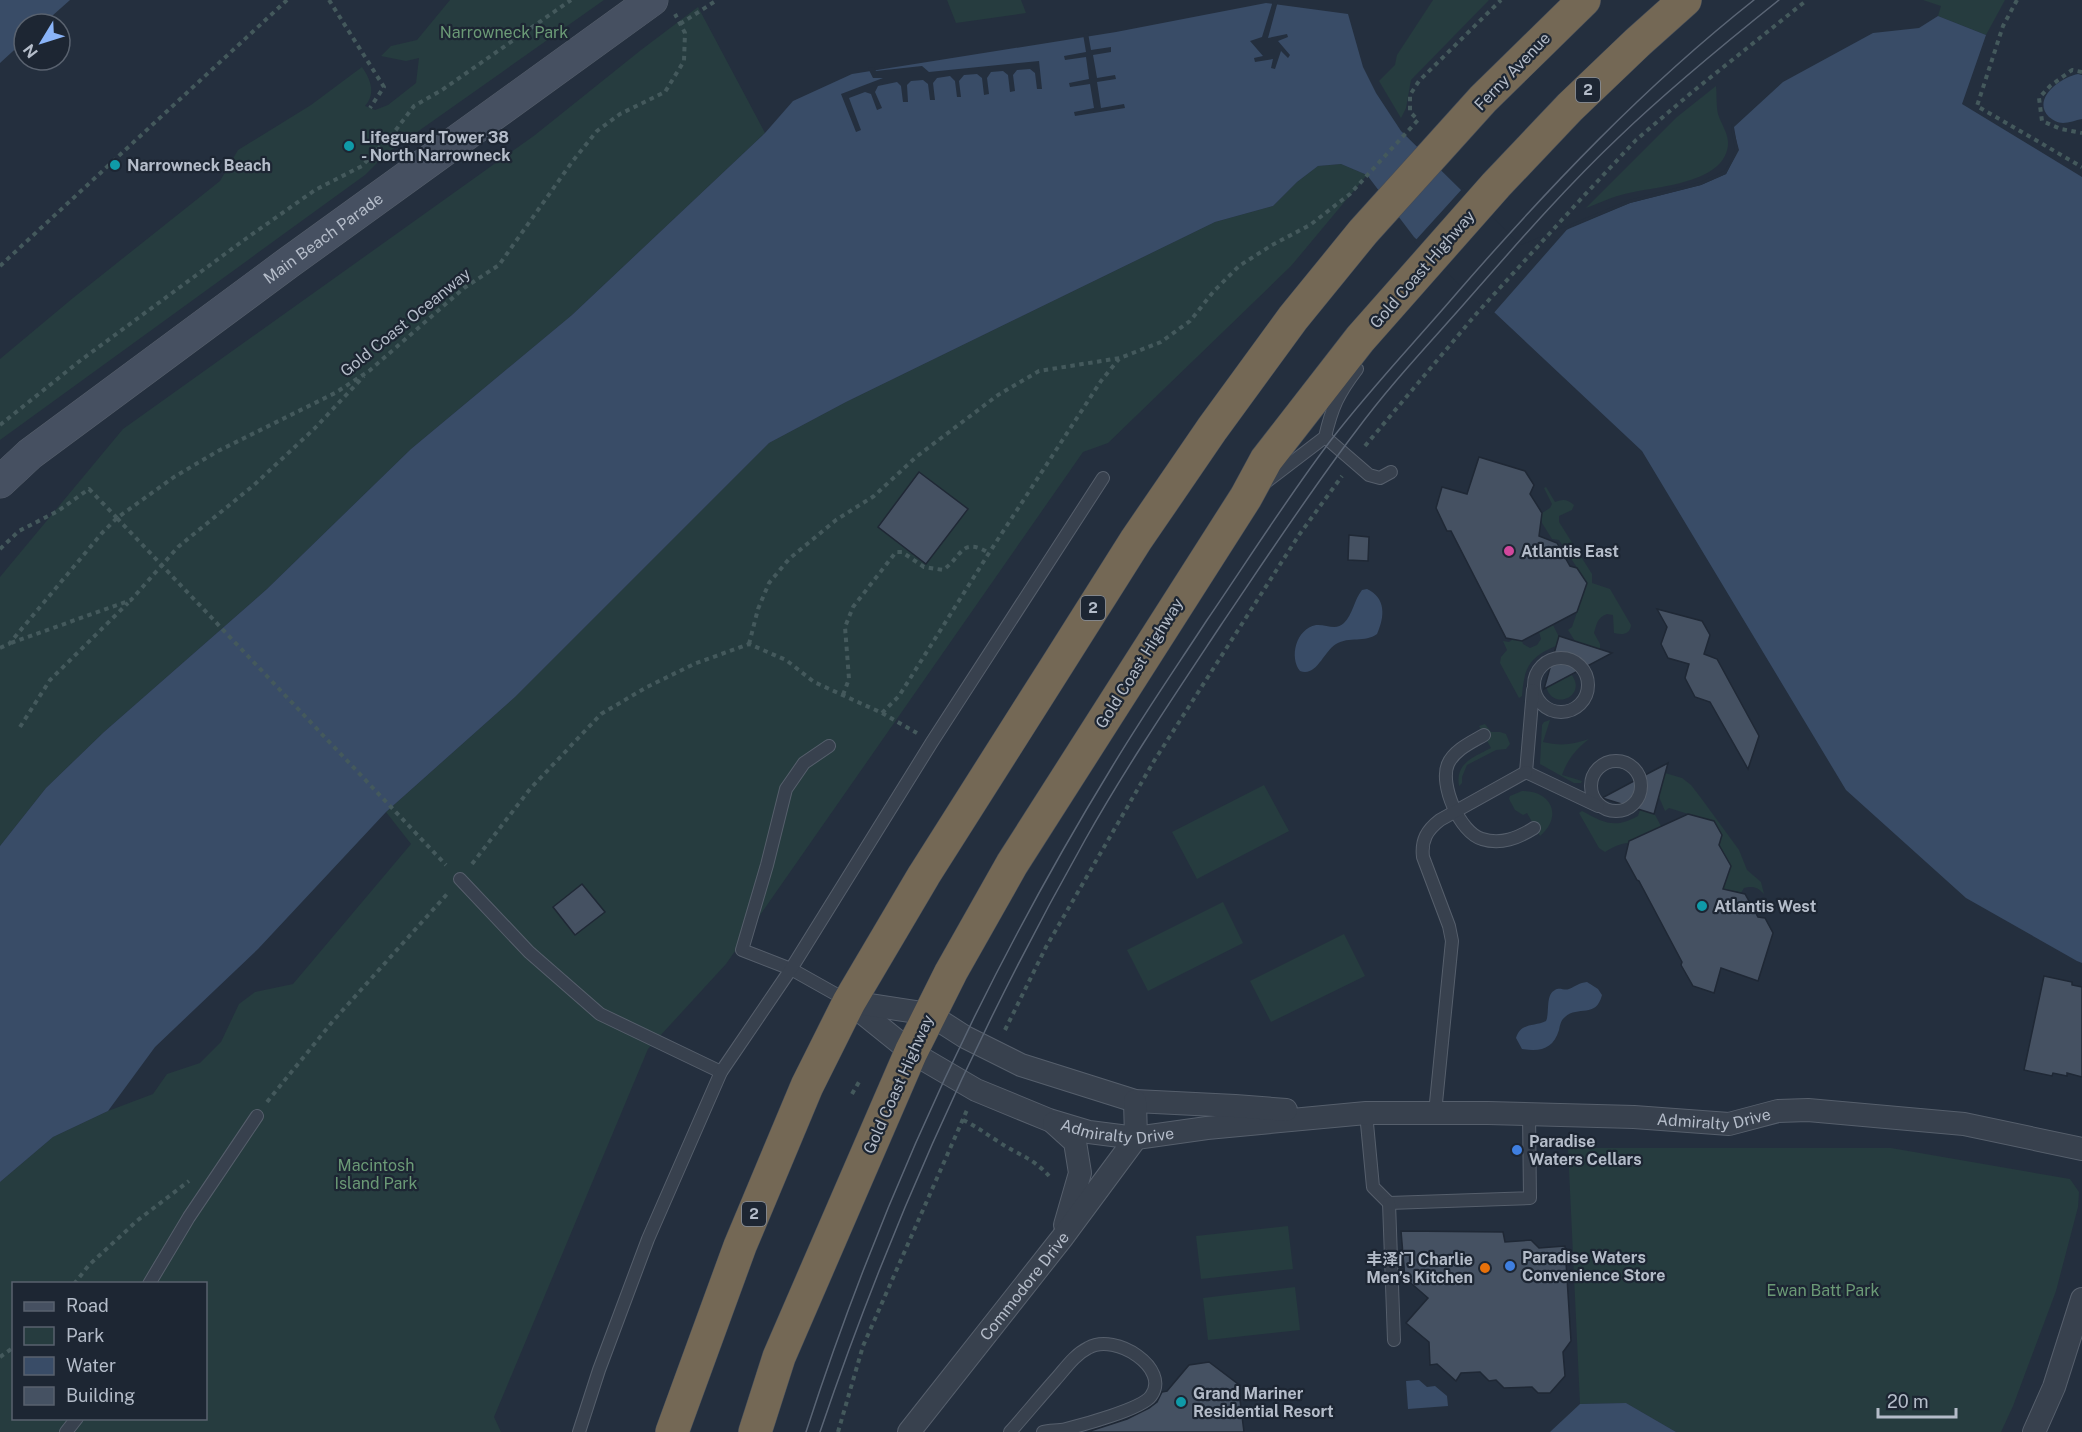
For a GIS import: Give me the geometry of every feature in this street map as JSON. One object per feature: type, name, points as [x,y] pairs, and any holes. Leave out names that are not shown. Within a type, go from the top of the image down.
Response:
[{"type":"highway","name":"Ferny Avenue","points":[[849,1002],[924,875],[1136,540],[1212,429],[1293,318],[1363,232],[1483,99],[1584,0]]},
{"type":"highway","name":"Gold Coast Highway","points":[[755,1432],[778,1357],[911,1052],[951,972],[1012,864],[1246,497],[1266,460],[1360,339],[1496,185],[1570,107],[1685,0]]},
{"type":"highway","name":"2","points":[[672,1432],[740,1246],[807,1086],[849,1002]]},
{"type":"street","name":"Main Beach Parade","points":[[0,482],[30,454],[268,278],[662,4]]},
{"type":"street","points":[[849,1002],[929,1014]]},
{"type":"street","name":"Admiralty Drive","points":[[849,1002],[911,1052],[976,1090],[1049,1120],[1089,1132],[1136,1138],[1207,1128],[1366,1113],[1529,1114],[1729,1124],[1778,1111],[1837,1111],[1964,1125],[2082,1149]]},
{"type":"street","name":"Admiralty Drive","points":[[929,1014],[965,1037],[1021,1065],[1136,1101],[1342,1115]]},
{"type":"street","points":[[1136,1101],[1136,1138]]},
{"type":"street","points":[[1049,1120],[1075,1142],[1080,1173],[1062,1238]]},
{"type":"street","name":"Commodore Drive","points":[[909,1432],[1062,1238],[1136,1138]]},
{"type":"street","points":[[2034,1432],[2054,1387],[2082,1299]]},
{"type":"lane","points":[[1246,497],[1325,437],[1330,412],[1362,362],[1360,339]]},
{"type":"lane","points":[[1325,437],[1375,477],[1391,472]]},
{"type":"lane","points":[[579,1432],[599,1370],[648,1239],[721,1072],[791,969],[932,742],[1103,478]]},
{"type":"lane","points":[[1526,772],[1534,683],[1541,666],[1557,657],[1567,658],[1582,668],[1587,676],[1588,685],[1587,694],[1576,708],[1560,712],[1551,711],[1538,700],[1534,683]]},
{"type":"lane","points":[[1484,735],[1455,753],[1448,762],[1446,783],[1455,811],[1468,829],[1479,839],[1506,841],[1534,828]]},
{"type":"lane","points":[[829,746],[804,763],[786,789],[742,950],[791,969],[849,1002]]},
{"type":"lane","points":[[1526,772],[1605,809],[1621,812],[1635,804],[1642,789],[1641,781],[1632,767],[1625,762],[1608,762],[1600,766],[1591,780],[1593,797],[1605,809]]},
{"type":"lane","points":[[1435,1113],[1452,941],[1449,926],[1423,856],[1422,846],[1431,827],[1455,811],[1526,772]]},
{"type":"lane","points":[[460,879],[529,952],[600,1014],[721,1072]]},
{"type":"lane","points":[[1366,1113],[1373,1186],[1389,1203],[1394,1340]]},
{"type":"lane","points":[[1389,1203],[1530,1198],[1529,1114]]},
{"type":"lane","points":[[150,1282],[189,1216],[257,1116]]},
{"type":"lane","points":[[1010,1432],[1074,1359],[1088,1347],[1103,1343],[1120,1346],[1134,1353],[1153,1376],[1155,1385],[1151,1396],[1140,1405],[1064,1429],[1043,1432]]},
{"type":"lane","points":[[66,1432],[75,1420]]},
{"type":"path","points":[[0,266],[287,0]]},
{"type":"path","points":[[329,0],[384,87],[370,108]]},
{"type":"path","points":[[0,425],[81,360],[244,240],[315,190],[362,166],[395,131],[414,106],[442,90],[571,0]]},
{"type":"path","points":[[680,24],[717,0]]},
{"type":"path","points":[[749,644],[758,609],[769,583],[789,559],[836,520],[874,495],[916,457],[998,395],[1039,371],[1120,358],[1161,342],[1190,321],[1214,291],[1239,266],[1310,225],[1350,194],[1418,120],[1410,112],[1410,95],[1419,81],[1501,0]]},
{"type":"path","points":[[995,1052],[1046,947],[1154,761],[1299,535],[1353,460],[1478,314],[1636,140],[1807,0]]},
{"type":"path","points":[[2017,0],[2003,26],[1977,106],[2082,166]]},
{"type":"path","name":"Gold Coast Oceanway","points":[[0,648],[9,644],[117,518],[174,477],[209,456],[335,393],[369,371],[464,288],[499,265],[572,162],[597,131],[620,114],[665,92],[684,62],[685,33],[662,4]]},
{"type":"path","points":[[2082,72],[2072,70],[2050,86],[2039,98],[2039,110],[2042,121],[2061,129],[2082,133]]},
{"type":"path","points":[[882,713],[899,696],[1101,381],[1120,358]]},
{"type":"path","points":[[20,727],[50,680],[131,600],[178,547],[263,477],[315,428],[369,371]]},
{"type":"path","points":[[0,549],[18,531],[58,511],[89,489],[460,879]]},
{"type":"path","points":[[843,695],[849,679],[845,627],[853,607],[896,552],[902,552],[924,567],[943,570],[965,547],[974,546],[989,553]]},
{"type":"path","points":[[9,644],[131,600]]},
{"type":"path","points":[[257,1116],[281,1083],[333,1021],[460,879],[530,789],[601,714],[647,687],[694,664],[749,644],[786,660],[814,682],[882,713],[932,742]]},
{"type":"path","points":[[852,1094],[859,1082]]},
{"type":"path","points":[[838,1432],[863,1346],[976,1090]]},
{"type":"path","points":[[963,1120],[1038,1164],[1049,1176]]},
{"type":"path","points":[[76,1282],[89,1265],[138,1220],[193,1179]]},
{"type":"green space","name":"Narrowneck Park","points":[[450,0],[604,0],[386,154],[365,175],[0,440],[0,359],[220,181],[238,150],[311,105],[362,67],[371,87],[370,97],[365,106],[375,110],[388,105],[416,83],[419,58],[406,61],[381,56],[391,46],[417,40]]},
{"type":"green space","points":[[947,0],[1021,0],[1026,13],[956,23]]},
{"type":"green space","points":[[1433,0],[1489,0],[1411,80],[1406,108],[1401,118],[1379,81],[1395,65],[1397,55]]},
{"type":"green space","points":[[1923,0],[2005,0],[1986,35],[1938,16],[1941,6]]},
{"type":"green space","points":[[698,7],[765,133],[572,315],[411,449],[267,589],[104,732],[46,788],[0,846],[0,577],[123,429],[535,135]]},
{"type":"green space","points":[[1716,86],[1718,114],[1728,145],[1723,159],[1714,169],[1684,182],[1621,195],[1586,208],[1677,117]]},
{"type":"green space","name":"Macintosh Island Park","points":[[1341,164],[1367,175],[1291,266],[1108,443],[1083,452],[726,964],[648,1049],[494,1417],[501,1432],[0,1432],[0,1182],[53,1137],[108,1111],[153,1094],[167,1074],[200,1063],[221,1042],[239,1004],[255,992],[293,984],[411,844],[386,812],[515,697],[769,443],[846,402],[1215,222],[1273,206],[1297,182],[1318,166]]},
{"type":"green space","points":[[1546,487],[1555,502],[1565,500],[1574,505],[1572,510],[1559,516],[1559,522],[1592,574],[1592,583],[1610,589],[1631,625],[1625,634],[1614,633],[1613,615],[1607,614],[1601,617],[1594,633],[1600,649],[1575,641],[1568,630],[1572,627],[1587,583],[1559,540],[1552,539],[1542,523],[1542,513],[1552,504],[1544,488]]},
{"type":"green space","points":[[1541,621],[1553,625],[1559,637],[1556,646],[1534,659],[1530,665],[1524,678],[1522,696],[1519,698],[1500,663],[1501,657],[1507,650],[1503,641],[1509,642],[1513,639],[1522,641],[1530,648],[1537,645],[1541,639],[1539,632]]},
{"type":"green space","points":[[1570,673],[1576,688],[1573,694],[1562,700],[1555,698],[1546,686]]},
{"type":"green space","points":[[1550,720],[1543,742],[1566,744],[1589,739],[1572,755],[1562,775],[1582,781],[1581,783],[1574,783],[1540,764],[1542,725]]},
{"type":"green space","points":[[1485,724],[1491,732],[1506,734],[1510,744],[1506,749],[1496,750],[1467,765],[1459,786],[1463,766],[1472,758],[1491,748],[1479,726]]},
{"type":"green space","points":[[1665,773],[1682,778],[1691,785],[1739,850],[1747,870],[1761,882],[1764,894],[1757,888],[1750,887],[1744,888],[1741,893],[1736,891],[1722,895],[1717,885],[1728,875],[1731,866],[1719,845],[1722,835],[1714,822],[1669,808],[1665,811],[1659,797]]},
{"type":"green space","points":[[1264,785],[1289,831],[1197,879],[1172,832]]},
{"type":"green space","points":[[1522,791],[1541,795],[1551,806],[1551,821],[1540,836],[1527,813],[1523,815],[1515,810],[1509,799],[1510,796]]},
{"type":"green space","points":[[1640,810],[1654,813],[1661,826],[1655,844],[1629,843],[1617,845],[1605,852],[1599,848],[1579,813],[1582,811],[1597,819],[1616,823],[1638,816]]},
{"type":"green space","points":[[1223,902],[1243,943],[1148,991],[1127,950]]},
{"type":"green space","points":[[1344,934],[1365,976],[1271,1022],[1250,981]]},
{"type":"green space","name":"Ewan Batt Park","points":[[1568,1148],[1891,1148],[2070,1179],[2079,1192],[2078,1207],[2056,1291],[2001,1432],[1676,1432],[1626,1403],[1580,1404]]},
{"type":"green space","points":[[1288,1226],[1293,1269],[1201,1279],[1196,1236]]},
{"type":"green space","points":[[1295,1287],[1300,1330],[1208,1340],[1203,1298]]},
{"type":"water","points":[[0,0],[70,0],[56,12],[12,12],[12,52],[0,63]]},
{"type":"water","points":[[1266,3],[1348,14],[1363,67],[1376,93],[1401,131],[1521,249],[1630,203],[1701,185],[1726,174],[1738,150],[1734,127],[1783,82],[1873,33],[1919,28],[1938,16],[1986,35],[1962,104],[2082,177],[2082,963],[1966,898],[1846,790],[1642,451],[1414,237],[1367,175],[1341,164],[1318,166],[1297,182],[1273,206],[1215,222],[846,402],[769,443],[515,697],[386,812],[258,949],[155,1047],[108,1111],[53,1137],[0,1182],[0,846],[46,788],[104,732],[267,589],[411,449],[572,315],[765,133],[793,101],[852,74],[1116,32]]},
{"type":"water","points":[[2078,74],[2082,75],[2082,119],[2065,123],[2056,121],[2044,110],[2046,96],[2064,79]]},
{"type":"water","points":[[1367,589],[1381,602],[1382,614],[1377,634],[1336,644],[1311,670],[1300,671],[1295,658],[1299,638],[1309,628],[1316,625],[1334,627],[1344,623],[1362,590]]},
{"type":"water","points":[[1587,982],[1598,989],[1602,995],[1596,1007],[1565,1017],[1553,1041],[1545,1048],[1522,1049],[1516,1038],[1518,1033],[1525,1027],[1546,1021],[1552,992]]},
{"type":"water","points":[[1419,1380],[1427,1387],[1435,1386],[1447,1396],[1448,1406],[1408,1409],[1406,1381]]},
{"type":"water","points":[[1626,1403],[1676,1432],[1550,1432],[1580,1404]]},
{"type":"pier","points":[[1273,1],[1278,1],[1268,38],[1287,34],[1288,37],[1278,41],[1290,55],[1288,58],[1281,51],[1275,69],[1271,68],[1273,59],[1255,62],[1254,58],[1263,56],[1250,41],[1262,37]]},
{"type":"pier","points":[[1088,33],[1091,50],[1111,47],[1111,52],[1093,55],[1097,78],[1115,75],[1116,79],[1097,82],[1101,108],[1124,104],[1125,108],[1075,116],[1074,112],[1094,108],[1090,84],[1070,87],[1069,83],[1089,79],[1086,57],[1065,60],[1064,56],[1086,52],[1083,34]]},
{"type":"pier","points":[[1039,61],[1042,89],[1037,89],[1035,73],[1030,69],[1017,70],[1013,75],[1015,91],[1010,92],[1008,75],[1003,71],[991,72],[987,78],[989,94],[984,95],[982,78],[977,74],[964,75],[959,81],[961,97],[957,97],[955,81],[950,76],[937,78],[933,83],[935,100],[930,100],[928,84],[923,80],[911,81],[907,85],[908,102],[903,102],[901,86],[897,82],[878,86],[875,92],[882,108],[877,110],[871,94],[865,92],[849,98],[861,130],[856,132],[841,94],[883,78],[873,78],[868,68],[874,67],[876,71],[922,66],[929,72]]},
{"type":"pier","points":[[1732,124],[1739,150],[1726,174],[1701,185],[1630,203],[1571,227],[1571,225],[1492,315],[1414,242],[1463,188],[1521,245],[1629,200],[1700,182],[1724,171],[1731,161],[1735,149]]},
{"type":"building","name":"Atlantis East","points":[[1479,457],[1525,471],[1534,485],[1530,494],[1542,513],[1539,536],[1557,543],[1570,566],[1577,568],[1587,583],[1577,612],[1522,641],[1506,638],[1451,531],[1447,531],[1436,508],[1442,487],[1467,494]]},
{"type":"building","points":[[919,472],[968,509],[926,564],[878,527]]},
{"type":"building","points":[[1349,535],[1369,537],[1368,561],[1348,560]]},
{"type":"building","points":[[1657,609],[1702,621],[1710,635],[1704,654],[1717,659],[1759,736],[1748,769],[1710,702],[1695,697],[1685,678],[1689,664],[1668,658],[1661,644],[1667,627]]},
{"type":"building","points":[[1559,636],[1612,653],[1544,689]]},
{"type":"building","points":[[1668,763],[1654,814],[1602,798],[1647,774]]},
{"type":"building","name":"Atlantis West","points":[[1688,814],[1714,821],[1722,835],[1719,845],[1731,866],[1723,889],[1745,894],[1758,917],[1765,918],[1773,933],[1758,981],[1721,968],[1714,993],[1693,986],[1625,858],[1629,841]]},
{"type":"building","points":[[582,884],[605,912],[575,935],[553,907]]},
{"type":"building","points":[[2044,976],[2072,982],[2072,985],[2082,987],[2082,1077],[2067,1073],[2067,1076],[2053,1073],[2052,1076],[2024,1070]]},
{"type":"building","points":[[1401,1231],[1503,1232],[1505,1242],[1531,1240],[1539,1248],[1565,1246],[1571,1341],[1563,1352],[1565,1376],[1550,1393],[1538,1393],[1532,1387],[1504,1388],[1496,1380],[1489,1381],[1480,1372],[1461,1373],[1456,1381],[1437,1364],[1430,1365],[1429,1342],[1406,1323],[1428,1298],[1405,1278]]},
{"type":"building","name":"Grand Mariner Residential Resort","points":[[1209,1362],[1238,1384],[1244,1432],[1087,1432],[1127,1419],[1149,1408],[1189,1365]]},
{"type":"tram line","points":[[806,1432],[835,1345],[902,1174],[979,1008],[1065,846],[1123,748],[1207,620],[1315,462],[1377,384],[1526,216],[1598,140],[1674,68],[1754,0]]},
{"type":"tram line","points":[[820,1432],[847,1355],[906,1204],[1008,984],[1101,813],[1221,625],[1338,455],[1408,366],[1599,157],[1697,67],[1779,0]]},
{"type":"place","name":"Lifeguard Tower 38 - North Narrowneck","points":[[349,146]]},
{"type":"place","name":"Narrowneck Beach","points":[[115,165]]},
{"type":"place","name":"Atlantis East","points":[[1509,551]]},
{"type":"place","name":"Atlantis West","points":[[1702,906]]},
{"type":"place","name":"Paradise Waters Cellars","points":[[1517,1150]]},
{"type":"place","name":"Paradise Waters Convenience Store","points":[[1510,1266]]},
{"type":"place","name":"丰泽门 Charlie Men’s Kitchen","points":[[1485,1268]]},
{"type":"place","name":"Grand Mariner Residential Resort","points":[[1181,1402]]}]
